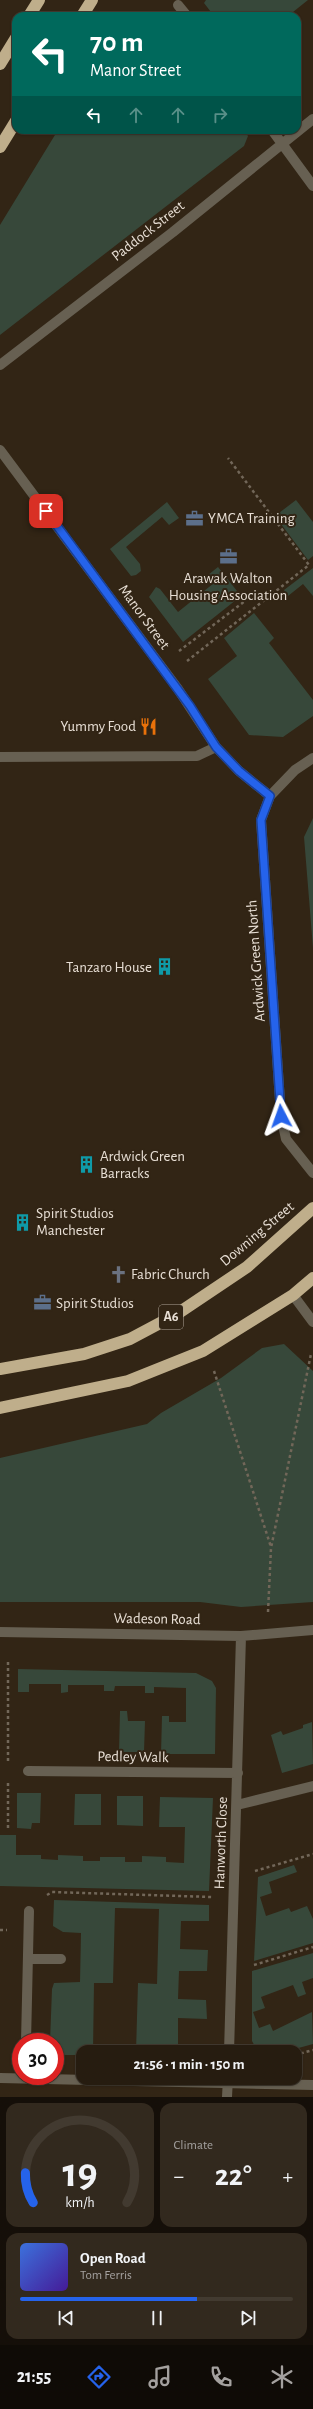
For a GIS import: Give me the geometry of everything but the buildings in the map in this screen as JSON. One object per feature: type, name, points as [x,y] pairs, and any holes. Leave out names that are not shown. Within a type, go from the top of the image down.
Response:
[{"type":"highway","points":[[32,12],[39,0]]},
{"type":"highway","points":[[84,12],[92,0]]},
{"type":"highway","points":[[0,64],[12,44]]},
{"type":"highway","points":[[0,147],[12,128]]},
{"type":"highway","name":"Downing Street","points":[[0,1369],[84,1354],[130,1339],[177,1314],[247,1267],[313,1208]]},
{"type":"highway","points":[[0,1406],[128,1381],[203,1351],[293,1295],[313,1278]]},
{"type":"street","points":[[178,5],[184,12]]},
{"type":"street","name":"Paddock Street","points":[[301,129],[313,119]]},
{"type":"street","points":[[275,134],[313,186]]},
{"type":"street","name":"Paddock Street","points":[[0,365],[174,232],[295,134]]},
{"type":"street","name":"Manor Street","points":[[0,450],[185,699],[216,747],[239,771],[270,796]]},
{"type":"street","points":[[0,757],[197,756],[216,747]]},
{"type":"street","name":"Ardwick Green North","points":[[313,758],[295,770],[270,796],[261,820],[281,1116],[286,1139],[313,1173]]},
{"type":"street","points":[[293,1295],[313,1322]]},
{"type":"street","name":"Wadeson Road","points":[[0,1632],[241,1636],[269,1635],[313,1630]]},
{"type":"street","name":"Hanworth Close","points":[[229,2045],[238,1805],[241,1636]]},
{"type":"street","name":"Pedley Walk","points":[[28,1771],[238,1773]]},
{"type":"street","points":[[238,1805],[313,1786]]},
{"type":"street","points":[[26,2033],[29,1911]]},
{"type":"street","points":[[28,1959],[61,1959]]},
{"type":"street","points":[[0,2078],[12,2078]]},
{"type":"street","points":[[64,2078],[76,2078]]},
{"type":"street","points":[[302,2084],[313,2085]]},
{"type":"street","points":[[227,2085],[227,2097]]},
{"type":"path","points":[[187,661],[310,565],[228,458]]},
{"type":"path","points":[[179,651],[245,601]]},
{"type":"path","points":[[269,1635],[268,1610],[271,1548],[312,1354]]},
{"type":"path","points":[[213,1367],[271,1548]]},
{"type":"path","points":[[8,1660],[8,1764]]},
{"type":"path","points":[[8,1772],[8,1828]]},
{"type":"path","points":[[251,1873],[313,1854]]},
{"type":"path","points":[[47,1895],[52,1892],[212,1896],[234,1895]]},
{"type":"path","points":[[248,1965],[313,1947]]},
{"type":"path","points":[[302,2053],[313,2050]]},
{"type":"green space","points":[[206,0],[308,0],[293,12],[211,12],[204,3]]},
{"type":"green space","points":[[56,134],[247,134],[248,136],[244,146],[0,335],[0,225]]},
{"type":"green space","points":[[296,500],[313,522],[313,556],[308,560],[275,516]]},
{"type":"green space","points":[[167,502],[179,518],[169,525],[162,517],[126,547],[140,564],[141,571],[136,575],[131,576],[110,549]]},
{"type":"green space","points":[[218,567],[241,596],[183,642],[149,597],[156,587],[160,589],[178,612],[214,583],[208,575]]},
{"type":"green space","points":[[313,568],[313,596],[303,584],[288,596],[284,590]]},
{"type":"green space","points":[[254,613],[274,638],[269,643],[313,700],[313,716],[283,737],[249,735],[208,679],[237,656],[224,638]]},
{"type":"green space","points":[[313,818],[313,948],[304,837]]},
{"type":"green space","points":[[284,1344],[313,1371],[313,1602],[241,1607],[200,1602],[0,1602],[0,1458],[147,1424],[161,1413],[221,1378],[262,1348]]},
{"type":"green space","points":[[18,1669],[196,1673],[212,1681],[216,1688],[215,1754],[161,1754],[162,1716],[169,1716],[169,1722],[186,1722],[186,1688],[154,1687],[154,1693],[145,1693],[145,1686],[115,1686],[114,1691],[104,1691],[104,1685],[68,1685],[68,1692],[61,1693],[61,1684],[29,1684],[29,1692],[18,1692]]},
{"type":"green space","points":[[120,1711],[127,1711],[128,1721],[145,1721],[144,1752],[119,1752]]},
{"type":"green space","points":[[312,1722],[313,1764],[282,1773],[271,1735],[281,1731],[283,1735],[303,1728],[303,1725]]},
{"type":"green space","points":[[17,1793],[41,1793],[40,1823],[32,1823],[31,1829],[17,1828]]},
{"type":"green space","points":[[75,1794],[101,1794],[101,1825],[74,1825]]},
{"type":"green space","points":[[117,1796],[143,1796],[143,1826],[117,1825]]},
{"type":"green space","points":[[160,1797],[213,1798],[209,1891],[0,1886],[0,1835],[16,1835],[16,1855],[41,1855],[41,1859],[58,1860],[58,1855],[83,1856],[83,1861],[100,1861],[100,1857],[125,1857],[125,1862],[142,1862],[142,1856],[166,1857],[166,1862],[184,1863],[185,1827],[159,1827]]},
{"type":"green space","points":[[294,1865],[297,1872],[269,1882],[272,1893],[260,1897],[266,1916],[289,1908],[291,1912],[307,1906],[313,1919],[313,1943],[254,1961],[258,1877]]},
{"type":"green space","points":[[54,1900],[209,1905],[209,1921],[181,1921],[180,1949],[208,1950],[207,1971],[179,1971],[178,1999],[206,2000],[207,2019],[178,2018],[178,2045],[136,2045],[138,1983],[157,1984],[159,1909],[115,1908],[113,1983],[94,1983],[93,2045],[76,2045],[76,2055],[64,2055],[64,2033],[50,2033],[52,1989],[54,1983],[80,1982],[81,1933],[63,1932],[53,1926]]},
{"type":"green space","points":[[313,1953],[313,1978],[302,1982],[306,1994],[298,1997],[293,1985],[261,1997],[265,2008],[253,2012],[259,2028],[270,2024],[273,2031],[312,2012],[313,2044],[302,2047],[302,2045],[254,2045],[252,2041],[252,1971]]},
{"type":"place","name":"YMCA Training","points":[[195,518]]},
{"type":"place","name":"Arawak Walton Housing Association","points":[[228,557]]},
{"type":"place","name":"Yummy Food","points":[[149,726]]},
{"type":"place","name":"Tanzaro House","points":[[165,967]]},
{"type":"place","name":"Ardwick Green Barracks","points":[[87,1165]]},
{"type":"place","name":"Spirit Studios Manchester","points":[[23,1222]]},
{"type":"place","name":"Fabric Church","points":[[118,1274]]},
{"type":"place","name":"Spirit Studios","points":[[43,1303]]},
{"type":"route","points":[[46,511],[197,715],[216,747],[239,771],[270,796],[261,820],[281,1116]]}]
